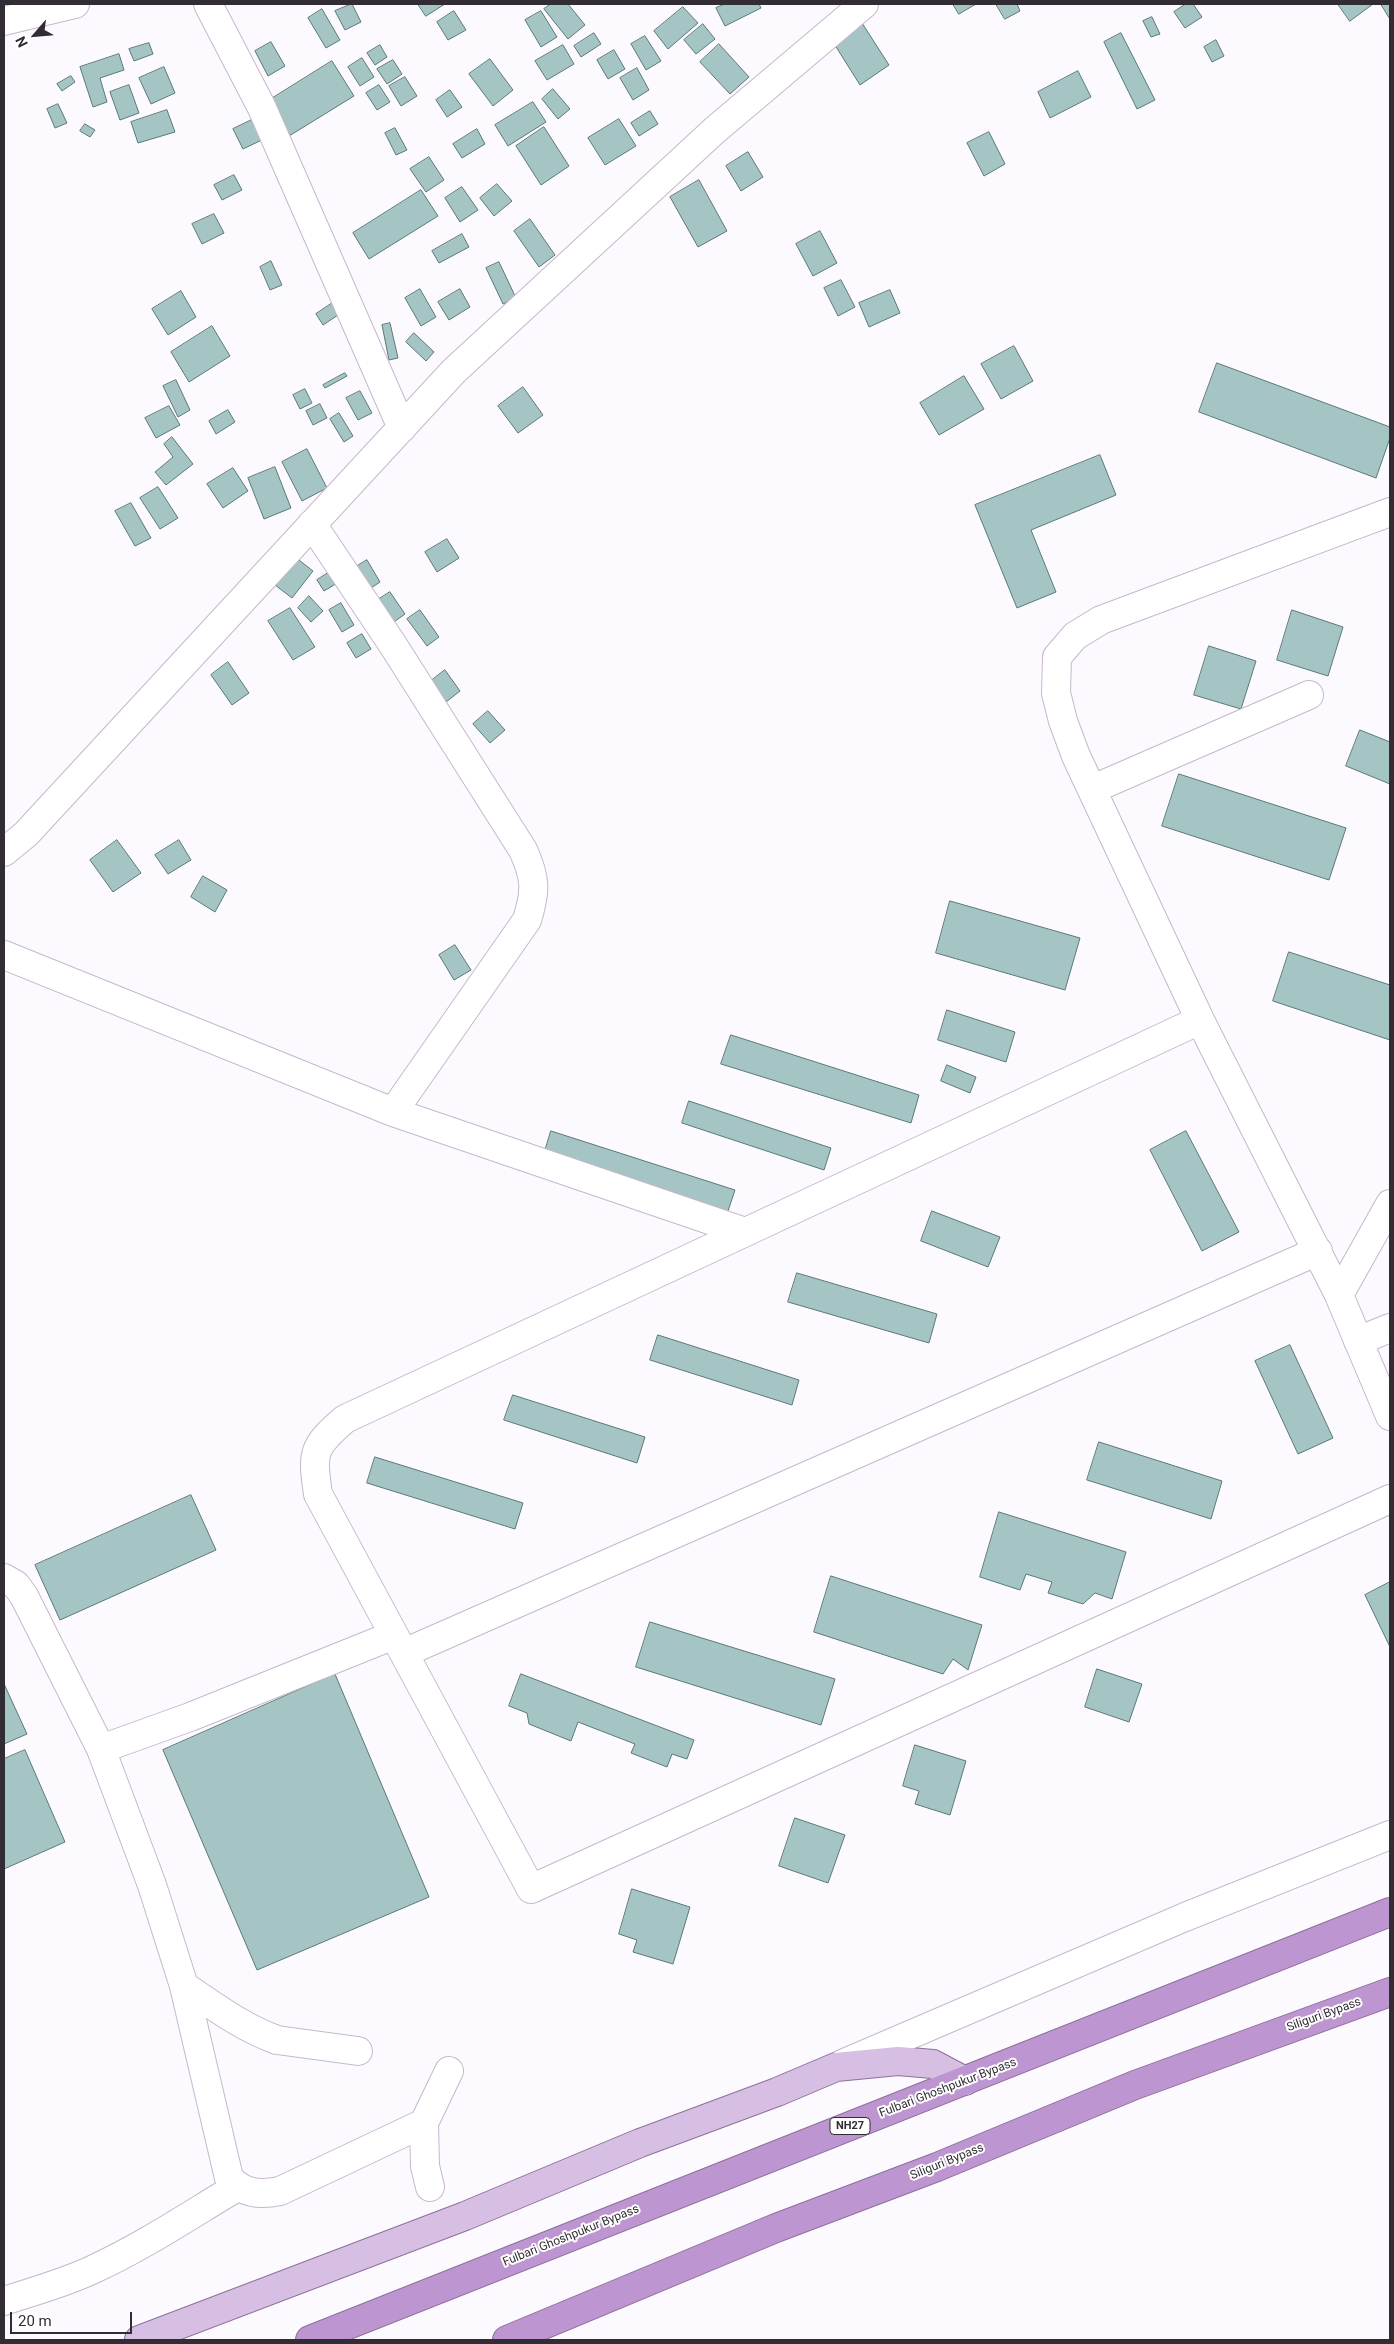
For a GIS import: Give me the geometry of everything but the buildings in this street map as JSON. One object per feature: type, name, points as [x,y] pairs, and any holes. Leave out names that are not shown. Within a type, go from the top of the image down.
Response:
[{"type":"highway","name":"Fulbari Ghoshpukur Bypass","points":[[310,2340],[1390,1912]]},
{"type":"highway","name":"Siliguri Bypass","points":[[507,2340],[776,2228],[937,2166],[1135,2084],[1390,1992]]},
{"type":"main road","points":[[139,2340],[464,2216],[640,2143],[777,2092],[836,2067],[898,2061],[933,2064],[965,2081]]},
{"type":"street","points":[[4,21],[75,4]]},
{"type":"street","points":[[208,4],[262,108],[402,428]]},
{"type":"street","points":[[4,852],[26,834],[454,371],[715,130],[864,4]]},
{"type":"street","points":[[1390,512],[1102,620],[1075,636],[1057,657],[1056,693],[1063,721],[1093,789],[1200,1020],[1339,1295],[1390,1416]]},
{"type":"street","points":[[312,524],[393,645],[523,850],[532,869],[535,886],[527,920],[393,1112]]},
{"type":"street","points":[[1093,789],[1309,695]]},
{"type":"street","points":[[4,955],[393,1112],[745,1232]]},
{"type":"street","points":[[1200,1020],[344,1420],[323,1438],[313,1462],[318,1494],[530,1889],[1390,1499]]},
{"type":"street","points":[[1339,1295],[1390,1204]]},
{"type":"street","points":[[101,1749],[190,1716],[399,1644],[1318,1251]]},
{"type":"street","points":[[1358,1341],[1390,1328]]},
{"type":"street","points":[[4,1578],[16,1585],[24,1596],[101,1749],[152,1885],[184,1986],[229,2178],[237,2187],[263,2194],[280,2191],[424,2123]]},
{"type":"street","points":[[836,2067],[1186,1917],[1390,1835]]},
{"type":"street","points":[[184,1986],[244,2026],[264,2036],[277,2040],[358,2051]]},
{"type":"street","points":[[430,2187],[425,2166],[424,2123],[448,2071]]},
{"type":"street","points":[[4,2300],[60,2284],[95,2269],[133,2249],[237,2187]]}]
